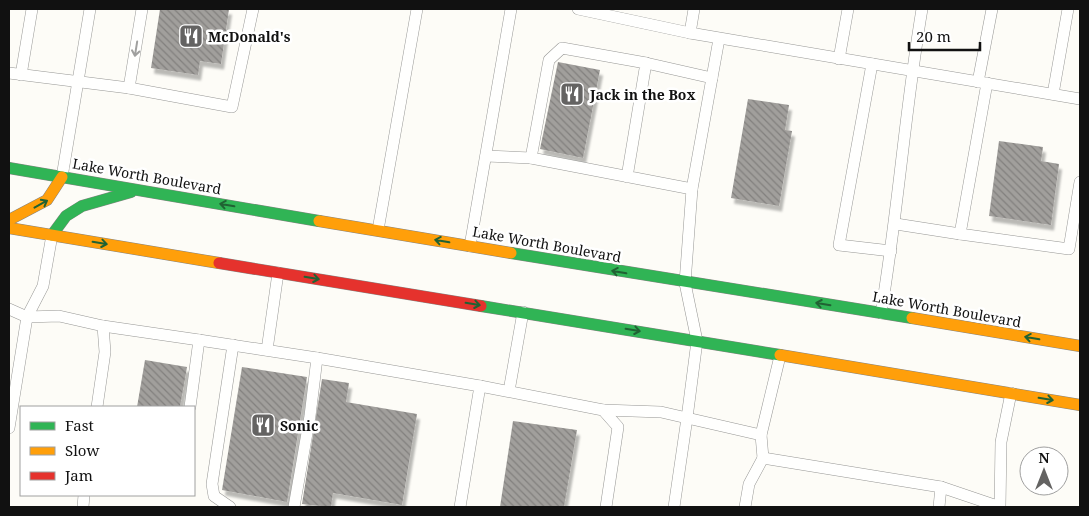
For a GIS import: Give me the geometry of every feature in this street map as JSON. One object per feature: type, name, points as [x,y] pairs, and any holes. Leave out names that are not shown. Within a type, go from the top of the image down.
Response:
[{"type":"highway","name":"Lake Worth Boulevard","points":[[9,168],[685,283],[1080,346]]},
{"type":"highway","points":[[9,220],[45,203],[56,193],[62,177]]},
{"type":"highway","points":[[52,235],[66,216],[82,206],[139,190]]},
{"type":"highway","points":[[9,228],[1080,405]]},
{"type":"lane","points":[[22,75],[32,9]]},
{"type":"lane","points":[[62,177],[90,9]]},
{"type":"lane","points":[[129,88],[142,9]]},
{"type":"lane","points":[[9,73],[129,88],[232,107],[253,9]]},
{"type":"lane","points":[[378,230],[417,9]]},
{"type":"lane","points":[[470,246],[511,9]]},
{"type":"lane","points":[[578,9],[690,34],[1080,99]]},
{"type":"lane","points":[[690,34],[694,9]]},
{"type":"lane","points":[[839,59],[848,9]]},
{"type":"lane","points":[[881,313],[896,224],[912,71],[922,9]]},
{"type":"lane","points":[[960,234],[983,83],[992,9]]},
{"type":"lane","points":[[1053,94],[1068,9]]},
{"type":"lane","points":[[674,507],[697,341],[685,283],[692,189],[719,39]]},
{"type":"lane","points":[[531,158],[549,60],[562,48],[646,63],[712,78]]},
{"type":"lane","points":[[627,177],[646,63]]},
{"type":"lane","points":[[872,64],[839,245],[891,251]]},
{"type":"lane","points":[[486,156],[531,158],[692,189]]},
{"type":"lane","points":[[1069,250],[1080,182]]},
{"type":"lane","points":[[896,224],[1080,253]]},
{"type":"lane","points":[[9,428],[27,317],[42,286],[52,235]]},
{"type":"lane","points":[[267,350],[278,273]]},
{"type":"lane","points":[[9,309],[27,317],[58,316],[103,326],[317,358],[509,391],[603,410],[661,412],[761,435]]},
{"type":"lane","points":[[509,391],[523,312]]},
{"type":"lane","points":[[97,406],[105,352],[103,326]]},
{"type":"lane","points":[[190,406],[199,340]]},
{"type":"lane","points":[[230,507],[214,496],[212,484],[233,345]]},
{"type":"lane","points":[[745,507],[749,484],[763,458],[761,435],[780,356]]},
{"type":"lane","points":[[294,507],[310,416],[317,358]]},
{"type":"lane","points":[[460,507],[480,386]]},
{"type":"lane","points":[[763,458],[941,487],[1000,507],[1001,442],[1011,393]]},
{"type":"lane","points":[[603,410],[618,427],[606,507]]},
{"type":"lane","points":[[939,507],[941,487]]},
{"type":"building","name":"McDonald's","points":[[160,9],[229,9],[221,64],[200,61],[198,75],[151,68]]},
{"type":"building","points":[[558,62],[600,70],[583,158],[540,149]]},
{"type":"building","points":[[748,99],[789,105],[785,130],[792,131],[779,206],[731,198]]},
{"type":"building","points":[[999,141],[1043,147],[1041,161],[1059,164],[1051,225],[989,216]]},
{"type":"building","points":[[145,360],[187,367],[180,406],[137,406]]},
{"type":"building","name":"Sonic","points":[[242,367],[307,377],[287,502],[222,490]]},
{"type":"building","points":[[322,379],[349,383],[346,402],[417,414],[402,505],[333,493],[331,507],[302,504]]},
{"type":"building","points":[[513,421],[577,430],[564,507],[500,507]]},
{"type":"traffic: fast","points":[[9,168],[319,221]]},
{"type":"traffic: fast","points":[[52,235],[66,216],[82,206],[131,192]]},
{"type":"traffic: fast","points":[[511,253],[912,318]]},
{"type":"traffic: fast","points":[[481,306],[780,355]]},
{"type":"traffic: slow","points":[[9,220],[47,200],[62,177]]},
{"type":"traffic: slow","points":[[319,221],[511,253]]},
{"type":"traffic: slow","points":[[9,228],[219,263]]},
{"type":"traffic: slow","points":[[912,318],[1080,346]]},
{"type":"traffic: slow","points":[[780,355],[1080,405]]},
{"type":"traffic: jam","points":[[219,263],[481,306]]},
{"type":"place","name":"McDonald's","points":[[191,36]]},
{"type":"place","name":"Jack in the Box","points":[[572,94]]},
{"type":"place","name":"Sonic","points":[[263,425]]}]
